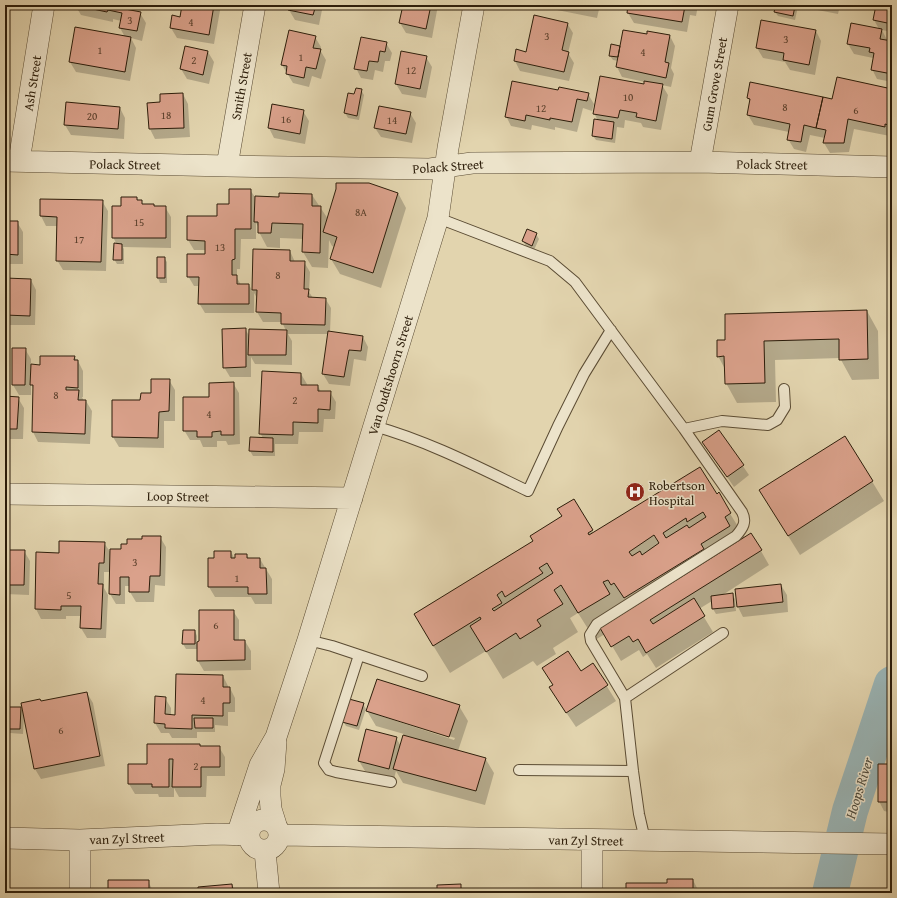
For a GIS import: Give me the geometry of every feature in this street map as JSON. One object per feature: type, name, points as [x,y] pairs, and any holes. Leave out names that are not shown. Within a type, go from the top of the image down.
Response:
[{"type":"street","name":"Ash Street","points":[[12,161],[44,5]]},
{"type":"street","name":"Smith Street","points":[[227,166],[255,5]]},
{"type":"street","name":"Van Oudtshoorn Street","points":[[243,835],[260,765],[276,737],[308,640],[438,218],[474,5]]},
{"type":"street","name":"Gum Grove Street","points":[[700,162],[728,5]]},
{"type":"street","name":"Polack Street","points":[[12,161],[430,169],[472,163],[700,162],[892,167]]},
{"type":"street","name":"Loop Street","points":[[5,494],[352,498]]},
{"type":"street","name":"Van Oudtshoorn Street","points":[[276,737],[274,770],[270,785],[270,796],[271,808],[278,830]]},
{"type":"street","points":[[264,820],[270,821],[278,830],[277,844],[272,849],[265,851],[258,850],[250,840],[243,835],[257,822],[264,820]]},
{"type":"street","name":"van Zyl Street","points":[[278,830],[592,840],[883,844]]},
{"type":"street","name":"van Zyl Street","points":[[5,838],[80,840],[217,834],[243,835]]},
{"type":"street","points":[[80,840],[80,893]]},
{"type":"street","points":[[592,840],[592,893]]},
{"type":"street","points":[[265,851],[269,893]]},
{"type":"lane","points":[[438,218],[550,261],[575,282],[684,429],[745,517],[745,523],[742,530],[736,536],[597,624],[590,635],[591,641],[625,698],[639,814],[645,840]]},
{"type":"lane","points":[[374,426],[399,433],[469,462],[528,491],[574,394],[611,330]]},
{"type":"lane","points":[[684,429],[722,421],[768,425],[777,420],[785,407],[784,390]]},
{"type":"lane","points":[[625,698],[723,633]]},
{"type":"lane","points":[[308,640],[422,676]]},
{"type":"lane","points":[[359,655],[324,763],[329,770],[336,772],[391,782]]},
{"type":"lane","points":[[519,770],[633,770]]},
{"type":"building","points":[[74,5],[126,5],[125,9],[141,12],[137,31],[119,28],[122,13],[108,10],[107,12]]},
{"type":"building","points":[[182,5],[214,5],[209,35],[170,28],[172,15],[180,17]]},
{"type":"building","points":[[289,5],[316,5],[313,15],[288,10]]},
{"type":"building","points":[[403,5],[431,5],[426,29],[399,23]]},
{"type":"building","points":[[628,5],[691,5],[691,7],[685,6],[682,22],[627,13]]},
{"type":"building","points":[[776,5],[795,6],[793,16],[774,12]]},
{"type":"building","points":[[876,5],[892,5],[892,24],[873,20]]},
{"type":"building","points":[[534,15],[568,23],[562,50],[569,52],[564,72],[514,61],[516,49],[526,52]]},
{"type":"building","points":[[761,20],[816,30],[809,65],[783,60],[784,53],[756,48]]},
{"type":"building","points":[[851,23],[882,29],[880,39],[892,41],[892,74],[871,70],[874,53],[869,52],[870,48],[847,44]]},
{"type":"building","points":[[75,27],[131,37],[125,72],[69,62]]},
{"type":"building","points":[[289,30],[316,36],[313,48],[321,49],[316,69],[306,67],[304,78],[286,74],[287,66],[281,65]]},
{"type":"building","points":[[623,30],[647,34],[647,31],[670,35],[665,62],[669,63],[666,78],[616,67]]},
{"type":"building","points":[[361,37],[387,42],[385,52],[380,51],[378,62],[369,61],[367,71],[354,69]]},
{"type":"building","points":[[611,44],[620,46],[618,57],[609,56]]},
{"type":"building","points":[[185,46],[208,51],[203,75],[180,69]]},
{"type":"building","points":[[401,51],[427,56],[420,89],[395,84]]},
{"type":"building","points":[[600,76],[644,84],[644,81],[663,84],[656,121],[636,117],[637,113],[620,110],[618,118],[593,114]]},
{"type":"building","points":[[837,77],[892,89],[890,100],[892,100],[892,126],[885,124],[885,127],[848,119],[844,143],[823,143],[826,130],[816,128],[823,97],[832,99]]},
{"type":"building","points":[[512,81],[558,90],[559,87],[589,93],[587,101],[577,99],[572,122],[550,118],[550,120],[526,115],[525,121],[505,117]]},
{"type":"building","points":[[750,82],[823,97],[816,128],[804,125],[801,142],[787,140],[790,124],[747,115],[750,99],[747,98]]},
{"type":"building","points":[[356,88],[362,89],[357,116],[344,113],[348,93],[354,94]]},
{"type":"building","points":[[183,93],[184,128],[149,129],[147,103],[160,102],[160,94]]},
{"type":"building","points":[[66,102],[120,107],[118,129],[64,125]]},
{"type":"building","points":[[272,104],[304,110],[300,134],[268,128]]},
{"type":"building","points":[[379,106],[411,112],[406,134],[374,128]]},
{"type":"building","points":[[594,119],[614,122],[612,139],[592,136]]},
{"type":"building","points":[[336,183],[369,183],[398,193],[373,273],[330,259],[337,237],[323,232],[336,189]]},
{"type":"building","points":[[229,189],[251,189],[251,229],[235,229],[235,259],[232,260],[232,275],[237,275],[237,284],[249,284],[249,304],[198,304],[199,277],[187,277],[187,254],[205,254],[205,241],[187,240],[187,216],[217,216],[217,204],[229,204]]},
{"type":"building","points":[[279,193],[312,194],[312,206],[321,206],[320,253],[302,252],[303,224],[272,223],[271,233],[258,233],[258,222],[254,222],[255,196],[279,197]]},
{"type":"building","points":[[121,197],[137,197],[137,200],[142,200],[142,204],[166,206],[166,238],[112,238],[112,206],[121,206]]},
{"type":"building","points":[[40,199],[103,200],[101,262],[56,261],[57,217],[40,216]]},
{"type":"building","points":[[5,221],[18,221],[18,255],[5,254]]},
{"type":"building","points":[[527,229],[537,233],[532,246],[522,241]]},
{"type":"building","points":[[114,243],[122,244],[122,260],[113,260]]},
{"type":"building","points":[[253,249],[290,250],[290,261],[305,261],[304,289],[309,289],[308,297],[326,298],[325,325],[281,324],[281,313],[256,312],[257,290],[252,290]]},
{"type":"building","points":[[157,257],[165,257],[165,278],[157,278]]},
{"type":"building","points":[[5,278],[31,279],[30,316],[5,315]]},
{"type":"building","points":[[867,310],[868,359],[839,360],[839,339],[764,341],[765,383],[725,384],[724,356],[717,357],[717,340],[725,340],[725,314]]},
{"type":"building","points":[[246,328],[246,367],[223,368],[222,329]]},
{"type":"building","points":[[249,329],[287,330],[286,355],[248,355]]},
{"type":"building","points":[[328,331],[363,336],[361,351],[349,350],[344,377],[322,374]]},
{"type":"building","points":[[12,348],[26,348],[25,385],[12,385]]},
{"type":"building","points":[[40,356],[75,356],[74,360],[78,360],[78,388],[66,387],[66,390],[79,390],[78,400],[86,400],[85,434],[32,432],[33,385],[30,385],[31,364],[40,365]]},
{"type":"building","points":[[262,371],[301,373],[301,385],[318,385],[318,391],[331,391],[330,410],[318,409],[318,423],[293,422],[293,435],[259,434]]},
{"type":"building","points":[[151,379],[170,379],[169,411],[159,412],[158,438],[112,437],[112,400],[140,400],[141,393],[151,393]]},
{"type":"building","points":[[234,382],[234,435],[221,435],[221,431],[212,432],[212,437],[197,437],[197,431],[183,431],[183,397],[209,397],[209,383]]},
{"type":"building","points":[[5,396],[19,397],[17,429],[5,429]]},
{"type":"building","points":[[719,430],[744,465],[727,477],[702,442]]},
{"type":"building","points":[[845,436],[873,481],[788,536],[759,490]]},
{"type":"building","points":[[250,437],[273,438],[273,452],[249,451]]},
{"type":"building","points":[[700,467],[717,494],[719,492],[731,513],[725,517],[730,526],[701,544],[704,549],[624,598],[614,583],[611,585],[608,580],[603,582],[610,594],[578,613],[561,585],[554,590],[563,604],[537,620],[541,626],[520,639],[516,633],[486,652],[470,626],[481,619],[480,617],[433,646],[414,614],[533,541],[530,536],[562,516],[557,509],[574,499],[593,530],[588,533],[589,535]],"holes":[[[703,512],[706,517],[689,528],[687,525],[666,538],[663,533],[686,518],[687,522]],[[654,535],[659,543],[642,555],[640,551],[632,556],[629,552]],[[547,563],[553,573],[494,611],[492,609],[502,603],[497,595],[502,591],[505,597],[543,573],[539,568]]]},
{"type":"building","points":[[751,533],[762,550],[650,620],[653,624],[694,598],[705,616],[646,653],[638,639],[633,642],[629,636],[611,647],[600,628]]},
{"type":"building","points":[[142,536],[161,536],[160,576],[150,576],[149,592],[129,592],[129,577],[120,577],[120,595],[109,594],[110,549],[121,549],[121,544],[127,544],[127,539],[142,539]]},
{"type":"building","points":[[59,541],[105,542],[104,563],[99,563],[98,584],[103,584],[101,629],[80,628],[81,606],[61,606],[61,610],[35,609],[36,552],[59,553]]},
{"type":"building","points":[[5,550],[25,550],[24,585],[5,585]]},
{"type":"building","points":[[214,551],[231,551],[231,558],[235,558],[235,554],[247,554],[247,558],[260,558],[260,568],[266,568],[267,594],[248,594],[248,587],[208,587],[208,558],[214,558]]},
{"type":"building","points":[[781,584],[783,602],[737,607],[735,589]]},
{"type":"building","points":[[733,593],[734,607],[712,609],[711,596]]},
{"type":"building","points":[[199,610],[234,610],[234,640],[245,640],[245,660],[197,661],[197,642],[199,641]]},
{"type":"building","points":[[183,630],[195,630],[195,644],[182,644]]},
{"type":"building","points":[[568,651],[581,671],[593,663],[608,685],[566,713],[549,687],[553,685],[542,668]]},
{"type":"building","points":[[176,674],[223,675],[223,687],[230,687],[230,703],[223,703],[223,716],[192,715],[192,729],[165,728],[165,724],[154,723],[155,696],[166,697],[165,714],[175,715]]},
{"type":"building","points":[[377,679],[460,705],[449,737],[366,711]]},
{"type":"building","points":[[87,692],[100,756],[34,769],[21,703],[40,699],[41,701]]},
{"type":"building","points":[[349,699],[364,703],[357,726],[342,722]]},
{"type":"building","points":[[7,707],[21,707],[20,729],[6,729]]},
{"type":"building","points":[[194,718],[213,718],[213,728],[195,728]]},
{"type":"building","points":[[366,729],[397,737],[389,769],[358,761]]},
{"type":"building","points":[[403,735],[486,758],[476,791],[393,769]]},
{"type":"building","points":[[147,744],[200,744],[200,746],[220,746],[220,767],[201,767],[201,787],[172,787],[173,759],[169,759],[169,787],[152,787],[152,784],[128,784],[128,764],[147,764]]},
{"type":"building","points":[[878,764],[892,764],[892,811],[888,811],[888,802],[878,802]]},
{"type":"building","points":[[667,879],[693,879],[693,893],[626,893],[626,883],[667,883]]},
{"type":"building","points":[[108,880],[149,880],[149,893],[108,893]]},
{"type":"building","points":[[232,884],[233,893],[198,893],[198,887]]},
{"type":"building","points":[[461,884],[461,893],[437,893],[437,885]]},
{"type":"building","points":[[324,890],[375,890],[375,893],[324,893]]},
{"type":"waterway","name":"Hoops River","points":[[830,893],[850,811],[892,684]]},
{"type":"place","name":"Robertson Hospital","points":[[635,492]]}]
